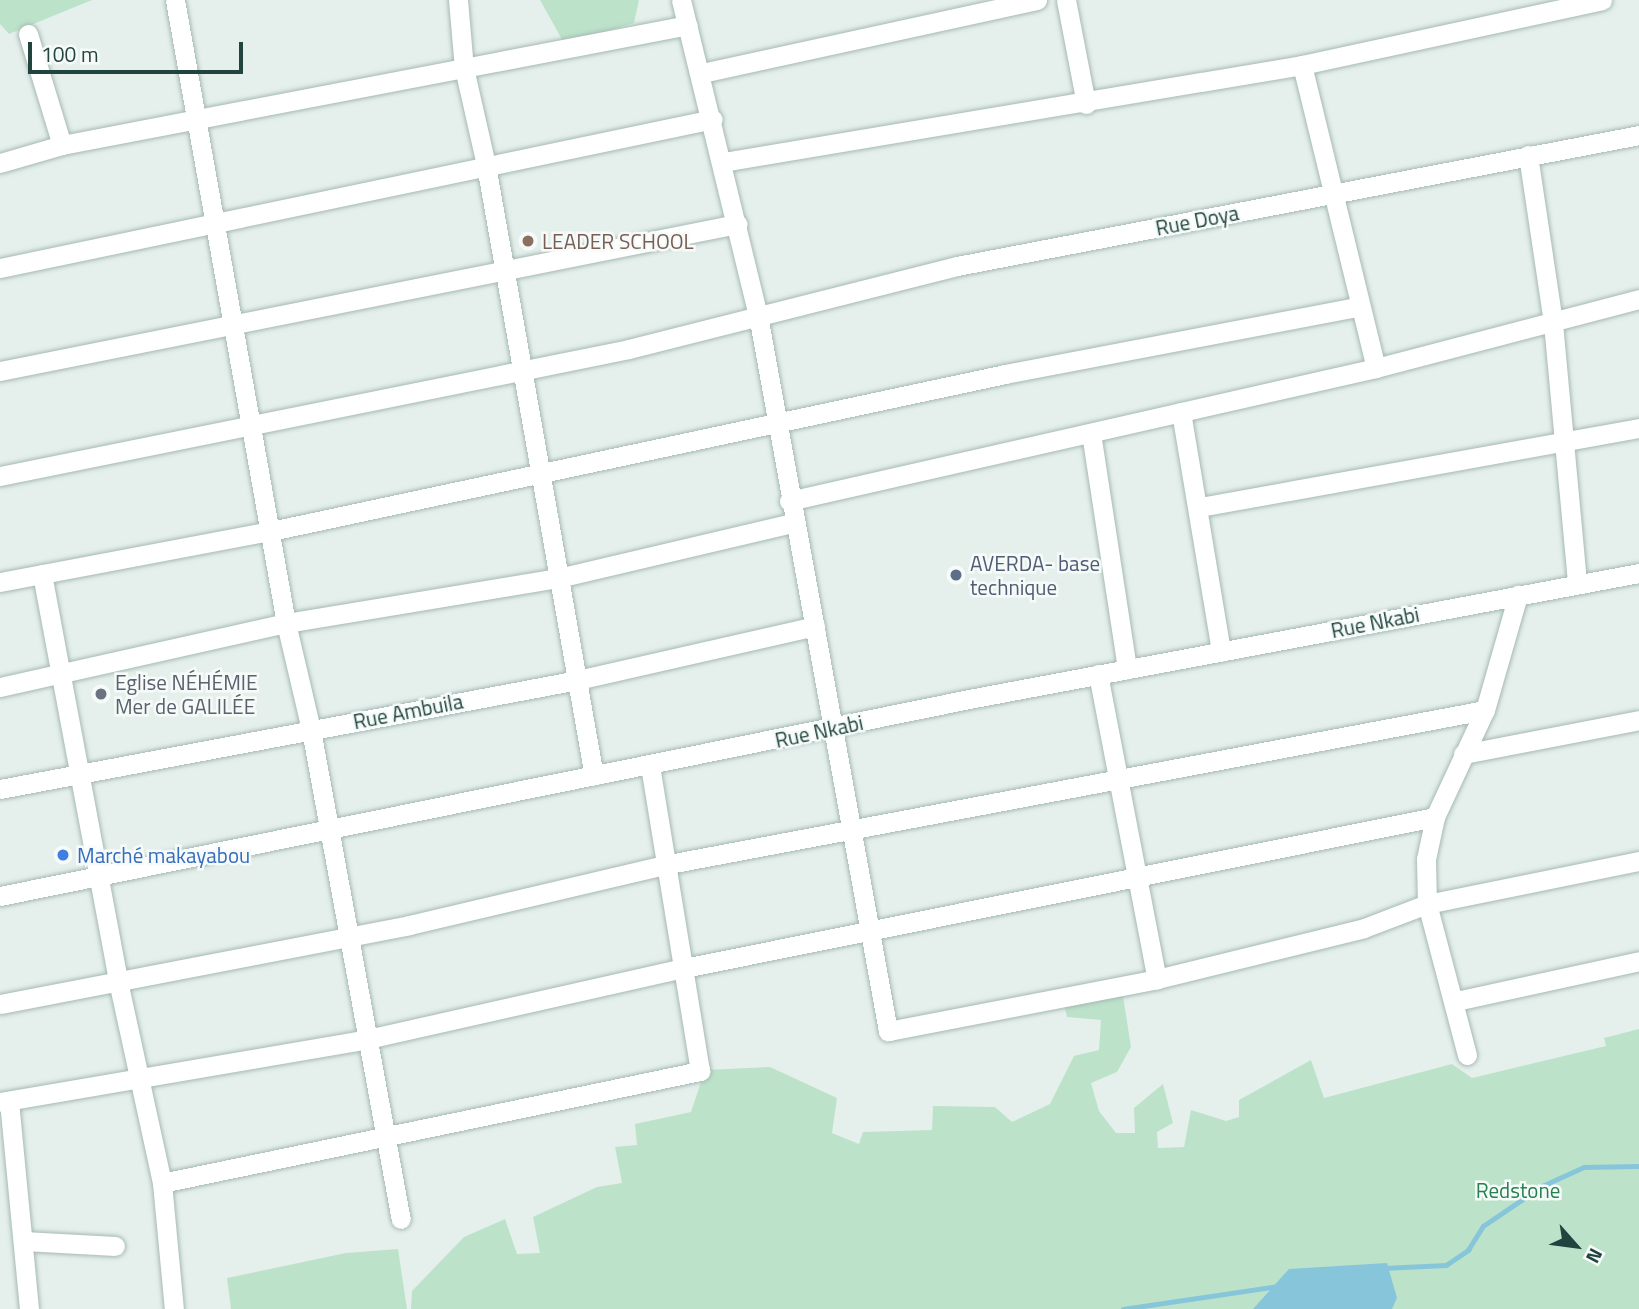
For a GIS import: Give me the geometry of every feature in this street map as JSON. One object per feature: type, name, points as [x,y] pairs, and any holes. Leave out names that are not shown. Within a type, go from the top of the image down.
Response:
[{"type":"street","points":[[175,0],[286,623],[311,730],[401,1219]]},
{"type":"street","points":[[458,0],[464,68],[486,165],[519,372],[540,471],[594,776]]},
{"type":"street","points":[[681,0],[702,73],[758,315],[775,426],[835,729],[867,933],[886,1028],[892,1032],[1157,979],[1364,928],[1427,904],[1639,861]]},
{"type":"street","points":[[702,73],[1037,0]]},
{"type":"street","points":[[1066,0],[1086,104]]},
{"type":"street","points":[[723,162],[1086,104],[1302,65],[1602,0]]},
{"type":"street","points":[[0,163],[62,145],[196,122],[688,25]]},
{"type":"street","points":[[28,34],[62,145]]},
{"type":"street","points":[[1302,65],[1331,193],[1376,368]]},
{"type":"street","points":[[0,268],[486,165],[586,149],[713,119]]},
{"type":"street","name":"Rue Doya","points":[[0,476],[252,428],[519,372],[957,267],[1639,135]]},
{"type":"street","points":[[1528,155],[1552,323],[1577,583]]},
{"type":"street","points":[[0,371],[737,224]]},
{"type":"street","points":[[789,501],[1376,368],[1639,299]]},
{"type":"street","points":[[0,581],[271,531],[540,471],[775,426],[1005,374],[1360,306]]},
{"type":"street","points":[[1181,412],[1200,506],[1221,652]]},
{"type":"street","points":[[1200,506],[1564,445],[1639,428]]},
{"type":"street","points":[[1091,433],[1127,669]]},
{"type":"street","points":[[0,687],[286,623],[558,578],[793,523]]},
{"type":"street","name":"Rue Nkabi","points":[[0,896],[99,878],[327,827],[835,729],[1098,674],[1639,573]]},
{"type":"street","points":[[42,574],[118,981],[162,1183],[174,1309]]},
{"type":"street","points":[[1467,1055],[1456,1001],[1427,904],[1426,859],[1435,817],[1486,710],[1518,595]]},
{"type":"street","name":"Rue Ambuila","points":[[0,789],[80,777],[578,680],[815,626]]},
{"type":"street","points":[[1098,674],[1157,979]]},
{"type":"street","points":[[0,1004],[348,936],[669,864],[1486,710]]},
{"type":"street","points":[[1463,754],[1639,720]]},
{"type":"street","points":[[162,1183],[698,1072],[669,864],[650,765]]},
{"type":"street","points":[[29,1309],[24,1241],[5,1101],[368,1039],[684,968],[1137,880],[1435,817]]},
{"type":"street","points":[[1456,1001],[1639,961]]},
{"type":"street","points":[[24,1241],[115,1246]]},
{"type":"green space","points":[[0,0],[92,0],[9,34],[0,24]]},
{"type":"green space","points":[[540,0],[639,0],[634,23],[564,43]]},
{"type":"green space","name":"Redstone","points":[[1108,991],[1123,996],[1131,1047],[1117,1072],[1091,1083],[1099,1111],[1116,1133],[1135,1133],[1134,1108],[1163,1084],[1173,1123],[1157,1132],[1158,1148],[1184,1147],[1191,1110],[1226,1121],[1239,1117],[1239,1100],[1311,1060],[1324,1098],[1452,1064],[1472,1078],[1606,1046],[1604,1038],[1639,1029],[1639,1309],[411,1309],[412,1291],[464,1237],[505,1219],[517,1254],[540,1253],[533,1217],[597,1187],[622,1183],[615,1147],[637,1145],[635,1124],[691,1112],[705,1070],[770,1067],[837,1098],[832,1133],[859,1144],[863,1132],[932,1130],[933,1106],[995,1107],[1012,1122],[1050,1104],[1074,1056],[1099,1050],[1101,1020],[1067,1017],[1063,999]]},
{"type":"green space","points":[[398,1249],[407,1309],[231,1309],[227,1278],[346,1253]]},
{"type":"water","points":[[1387,1263],[1397,1298],[1392,1309],[1253,1309],[1289,1269]]},
{"type":"waterway","points":[[1383,1268],[1446,1265],[1468,1250],[1483,1226],[1542,1186],[1584,1167],[1639,1166]]},
{"type":"waterway","points":[[1123,1309],[1278,1286]]},
{"type":"place","name":"LEADER SCHOOL","points":[[528,241]]},
{"type":"place","name":"AVERDA- base technique","points":[[956,575]]},
{"type":"place","name":"Eglise NÉHÉMIE Mer de GALILÉE","points":[[101,694]]},
{"type":"place","name":"Marché makayabou","points":[[63,855]]}]
